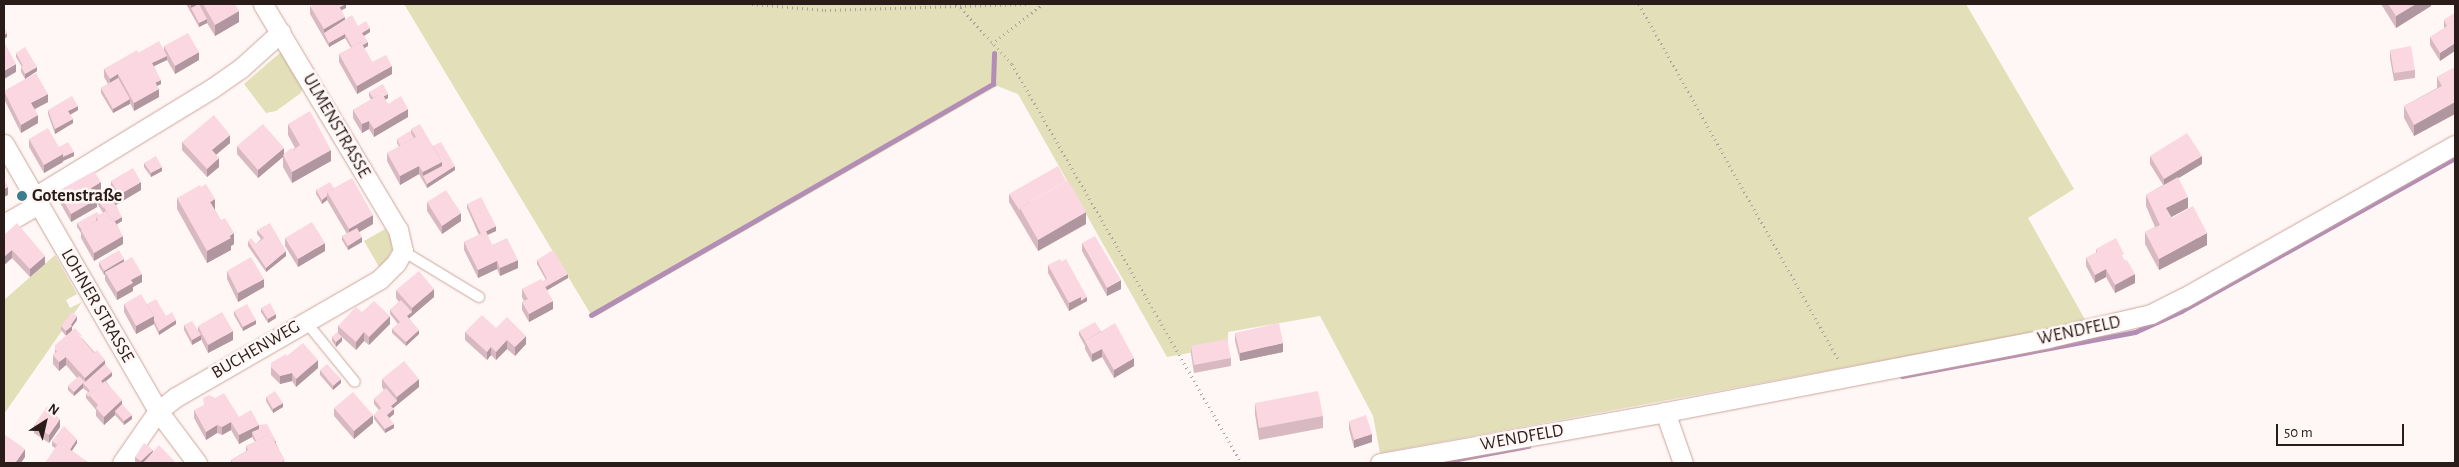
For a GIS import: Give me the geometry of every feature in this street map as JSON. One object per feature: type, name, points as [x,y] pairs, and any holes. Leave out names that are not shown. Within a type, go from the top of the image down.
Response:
[{"type":"street","name":"ULMENSTRASSE","points":[[263,4],[398,230],[403,251]]},
{"type":"street","points":[[4,224],[36,200],[240,69],[281,32]]},
{"type":"street","name":"LOHNER STRASSE","points":[[4,144],[158,411],[197,463]]},
{"type":"street","name":"WENDFELD","points":[[1380,463],[1848,377],[2048,338],[2151,314],[2183,298],[2455,145]]},
{"type":"street","name":"BUCHENWEG","points":[[122,463],[158,411],[176,397],[380,279],[396,264],[403,251]]},
{"type":"street","points":[[1665,412],[1684,463]]},
{"type":"lane","points":[[403,251],[479,297]]},
{"type":"lane","points":[[306,322],[355,382]]},
{"type":"path","points":[[752,4],[825,10],[958,4],[1028,4]]},
{"type":"path","points":[[958,4],[1012,64],[1241,463]]},
{"type":"path","points":[[992,44],[1043,4]]},
{"type":"path","points":[[1639,4],[1848,377]]},
{"type":"shaded area","points":[[404,4],[1966,4],[2074,189],[2028,218],[2087,323],[1380,453],[1373,416],[1320,316],[1228,332],[1228,346],[1167,357],[1018,94],[997,86],[593,318]]},
{"type":"shaded area","points":[[282,51],[303,85],[301,93],[276,111],[266,113],[244,84]]},
{"type":"shaded area","points":[[385,229],[391,238],[392,250],[387,260],[379,267],[364,241]]},
{"type":"shaded area","points":[[55,255],[77,294],[66,300],[70,308],[82,302],[4,414],[4,300]]},
{"type":"building","points":[[199,4],[207,19],[199,23],[191,8]]},
{"type":"building","points":[[203,4],[235,4],[239,11],[215,25]]},
{"type":"building","points":[[314,4],[338,4],[345,17],[324,29],[310,6]]},
{"type":"building","points":[[2388,4],[2416,4],[2396,16]]},
{"type":"building","points":[[2455,13],[2455,43],[2440,53],[2430,37],[2447,26],[2444,20]]},
{"type":"building","points":[[352,15],[358,26],[366,21],[370,28],[362,33],[368,42],[363,45],[361,42],[352,47],[345,34],[329,43],[324,33]]},
{"type":"building","points":[[188,33],[199,52],[175,66],[164,46]]},
{"type":"building","points":[[159,41],[167,56],[152,63],[161,80],[155,83],[138,53]]},
{"type":"building","points":[[4,42],[16,64],[4,71]]},
{"type":"building","points":[[361,42],[372,62],[386,55],[392,66],[357,86],[339,54]]},
{"type":"building","points":[[2411,46],[2415,70],[2394,73],[2390,50]]},
{"type":"building","points":[[25,47],[37,67],[25,74],[16,53]]},
{"type":"building","points":[[137,50],[159,89],[134,103],[118,74],[110,79],[104,69]]},
{"type":"building","points":[[2455,67],[2455,102],[2414,125],[2404,106],[2442,86],[2437,77]]},
{"type":"building","points":[[36,73],[48,94],[31,103],[38,115],[21,125],[4,91]]},
{"type":"building","points":[[118,78],[130,99],[113,109],[101,88]]},
{"type":"building","points":[[383,84],[388,94],[384,96],[382,93],[373,98],[369,92]]},
{"type":"building","points":[[382,93],[388,104],[401,96],[408,109],[374,129],[369,121],[362,124],[353,110]]},
{"type":"building","points":[[72,96],[78,106],[68,111],[73,119],[55,129],[48,110]]},
{"type":"building","points":[[310,111],[331,150],[292,172],[283,155],[291,148],[293,150],[300,145],[288,124]]},
{"type":"building","points":[[214,115],[230,135],[212,150],[219,158],[207,169],[182,142]]},
{"type":"building","points":[[263,124],[284,148],[258,170],[237,146]]},
{"type":"building","points":[[420,124],[442,162],[423,172],[419,166],[400,176],[387,153],[416,137],[411,129]]},
{"type":"building","points":[[48,128],[63,154],[44,165],[29,139]]},
{"type":"building","points":[[410,131],[414,138],[400,146],[397,139]]},
{"type":"building","points":[[2187,133],[2202,156],[2164,179],[2150,156]]},
{"type":"building","points":[[68,142],[74,152],[63,157],[59,147]]},
{"type":"building","points":[[441,142],[455,166],[427,184],[423,176],[442,166],[442,162],[433,146]]},
{"type":"building","points":[[156,156],[162,167],[151,173],[144,163]]},
{"type":"building","points":[[1058,166],[1066,181],[1020,208],[1020,211],[1009,194]]},
{"type":"building","points":[[133,168],[141,182],[119,195],[111,181]]},
{"type":"building","points":[[94,171],[101,182],[91,188],[97,199],[71,214],[58,191]]},
{"type":"building","points":[[2178,177],[2188,197],[2166,208],[2172,218],[2193,206],[2207,233],[2159,259],[2145,232],[2160,225],[2146,195]]},
{"type":"building","points":[[352,178],[373,215],[349,229],[327,192]]},
{"type":"building","points":[[4,180],[8,187],[4,189]]},
{"type":"building","points":[[1068,180],[1086,212],[1038,240],[1020,208]]},
{"type":"building","points":[[330,182],[334,188],[327,192],[327,196],[322,200],[316,190]]},
{"type":"building","points":[[206,184],[215,199],[210,202],[221,220],[225,218],[234,233],[229,235],[231,238],[207,251],[177,198],[200,185],[201,187]]},
{"type":"building","points":[[113,188],[119,199],[114,202],[122,217],[115,221],[113,218],[111,220],[96,197]]},
{"type":"building","points":[[446,190],[461,213],[442,226],[427,202]]},
{"type":"building","points":[[481,197],[496,226],[481,234],[467,204]]},
{"type":"building","points":[[106,211],[111,220],[113,218],[123,236],[94,253],[81,230],[98,220],[96,217]]},
{"type":"building","points":[[97,212],[99,215],[96,217],[96,221],[82,230],[77,223]]},
{"type":"building","points":[[312,222],[325,243],[298,259],[285,238]]},
{"type":"building","points":[[17,223],[45,256],[30,269],[12,250],[4,257],[4,235]]},
{"type":"building","points":[[270,223],[286,251],[266,268],[248,241],[251,238],[256,244],[264,238],[257,230]]},
{"type":"building","points":[[357,228],[362,237],[348,246],[342,236]]},
{"type":"building","points":[[486,231],[492,245],[507,238],[518,260],[500,268],[497,261],[478,270],[464,242]]},
{"type":"building","points":[[1095,236],[1121,280],[1107,288],[1082,243]]},
{"type":"building","points":[[2116,238],[2124,254],[2122,255],[2125,261],[2127,260],[2135,274],[2115,285],[2106,269],[2095,275],[2086,258],[2097,252],[2096,249]]},
{"type":"building","points":[[119,250],[124,259],[104,271],[99,262]]},
{"type":"building","points":[[553,250],[568,274],[545,287],[542,281],[547,279],[537,260]]},
{"type":"building","points":[[132,257],[142,274],[131,280],[133,283],[117,292],[105,272]]},
{"type":"building","points":[[251,257],[264,279],[238,293],[227,271]]},
{"type":"building","points":[[1060,259],[1081,297],[1069,303],[1048,265]]},
{"type":"building","points":[[1066,259],[1087,297],[1081,301],[1081,297],[1061,262]]},
{"type":"building","points":[[419,271],[434,289],[412,308],[396,290]]},
{"type":"building","points":[[541,279],[553,301],[529,314],[522,302],[528,299],[522,289]]},
{"type":"building","points":[[141,294],[154,316],[136,326],[124,304]]},
{"type":"building","points":[[156,299],[166,316],[172,312],[176,320],[159,331],[154,316],[147,304]]},
{"type":"building","points":[[401,300],[412,312],[407,316],[419,330],[406,342],[392,329],[400,322],[390,310]]},
{"type":"building","points":[[374,301],[390,316],[369,337],[364,332],[356,342],[338,326],[356,307],[362,312]]},
{"type":"building","points":[[270,303],[276,314],[268,319],[261,308]]},
{"type":"building","points":[[247,304],[256,320],[243,327],[234,311]]},
{"type":"building","points":[[72,312],[77,316],[72,326],[66,331],[61,326]]},
{"type":"building","points":[[222,312],[233,331],[208,345],[198,326]]},
{"type":"building","points":[[482,315],[496,328],[507,317],[526,336],[515,347],[507,340],[496,352],[491,347],[487,352],[465,332]]},
{"type":"building","points":[[192,321],[201,335],[192,340],[184,325]]},
{"type":"building","points":[[1095,322],[1101,331],[1085,341],[1079,331]]},
{"type":"building","points":[[1115,323],[1134,358],[1114,370],[1102,349],[1092,354],[1085,341]]},
{"type":"building","points":[[1279,323],[1283,343],[1240,353],[1235,333]]},
{"type":"building","points":[[75,328],[82,336],[78,334],[57,352],[55,345]]},
{"type":"building","points":[[337,332],[342,337],[336,342],[332,337]]},
{"type":"building","points":[[78,334],[94,353],[97,350],[105,360],[85,378],[66,357],[59,362],[53,355]]},
{"type":"building","points":[[1227,339],[1231,358],[1194,365],[1191,346]]},
{"type":"building","points":[[303,343],[318,360],[296,379],[292,373],[280,376],[271,367],[271,363],[286,354],[287,356]]},
{"type":"building","points":[[404,361],[419,379],[397,397],[382,379]]},
{"type":"building","points":[[105,364],[112,372],[101,381],[103,383],[89,397],[86,394],[90,391],[83,383],[74,392],[68,386],[79,376],[85,382]]},
{"type":"building","points":[[327,364],[341,379],[333,386],[320,370]]},
{"type":"building","points":[[105,381],[122,400],[104,417],[96,408],[98,405],[89,395]]},
{"type":"building","points":[[386,388],[397,401],[391,406],[394,409],[387,415],[394,424],[385,429],[374,415],[381,408],[374,399]]},
{"type":"building","points":[[275,391],[283,403],[273,409],[266,397]]},
{"type":"building","points":[[1318,391],[1323,416],[1259,428],[1255,403]]},
{"type":"building","points":[[353,392],[373,415],[354,431],[334,408]]},
{"type":"building","points":[[224,393],[239,417],[251,410],[259,425],[239,435],[231,422],[222,427],[217,425],[206,432],[194,410],[204,405],[203,398],[209,395],[215,398]]},
{"type":"building","points":[[122,404],[132,415],[124,421],[115,411]]},
{"type":"building","points":[[47,407],[60,419],[49,435],[34,425]]},
{"type":"building","points":[[1366,415],[1372,434],[1354,440],[1349,421]]},
{"type":"building","points":[[267,424],[276,441],[274,441],[270,434],[256,441],[252,432],[259,429],[259,425]]},
{"type":"building","points":[[64,426],[77,439],[70,450],[59,442],[57,445],[52,441]]},
{"type":"building","points":[[4,434],[25,449],[15,463],[4,463]]},
{"type":"building","points":[[270,434],[285,460],[280,463],[233,463],[231,460],[248,450],[246,446]]},
{"type":"building","points":[[59,442],[88,462],[45,463]]},
{"type":"building","points":[[144,443],[153,450],[141,461],[135,457]]},
{"type":"building","points":[[159,445],[176,463],[143,463]]},
{"type":"waterway","points":[[591,315],[993,84],[994,53]]},
{"type":"waterway","points":[[1902,376],[2135,332],[2181,311],[2455,158]]},
{"type":"waterway","points":[[1436,463],[1528,446]]},
{"type":"place","name":"Gotenstraße","points":[[22,196]]}]
